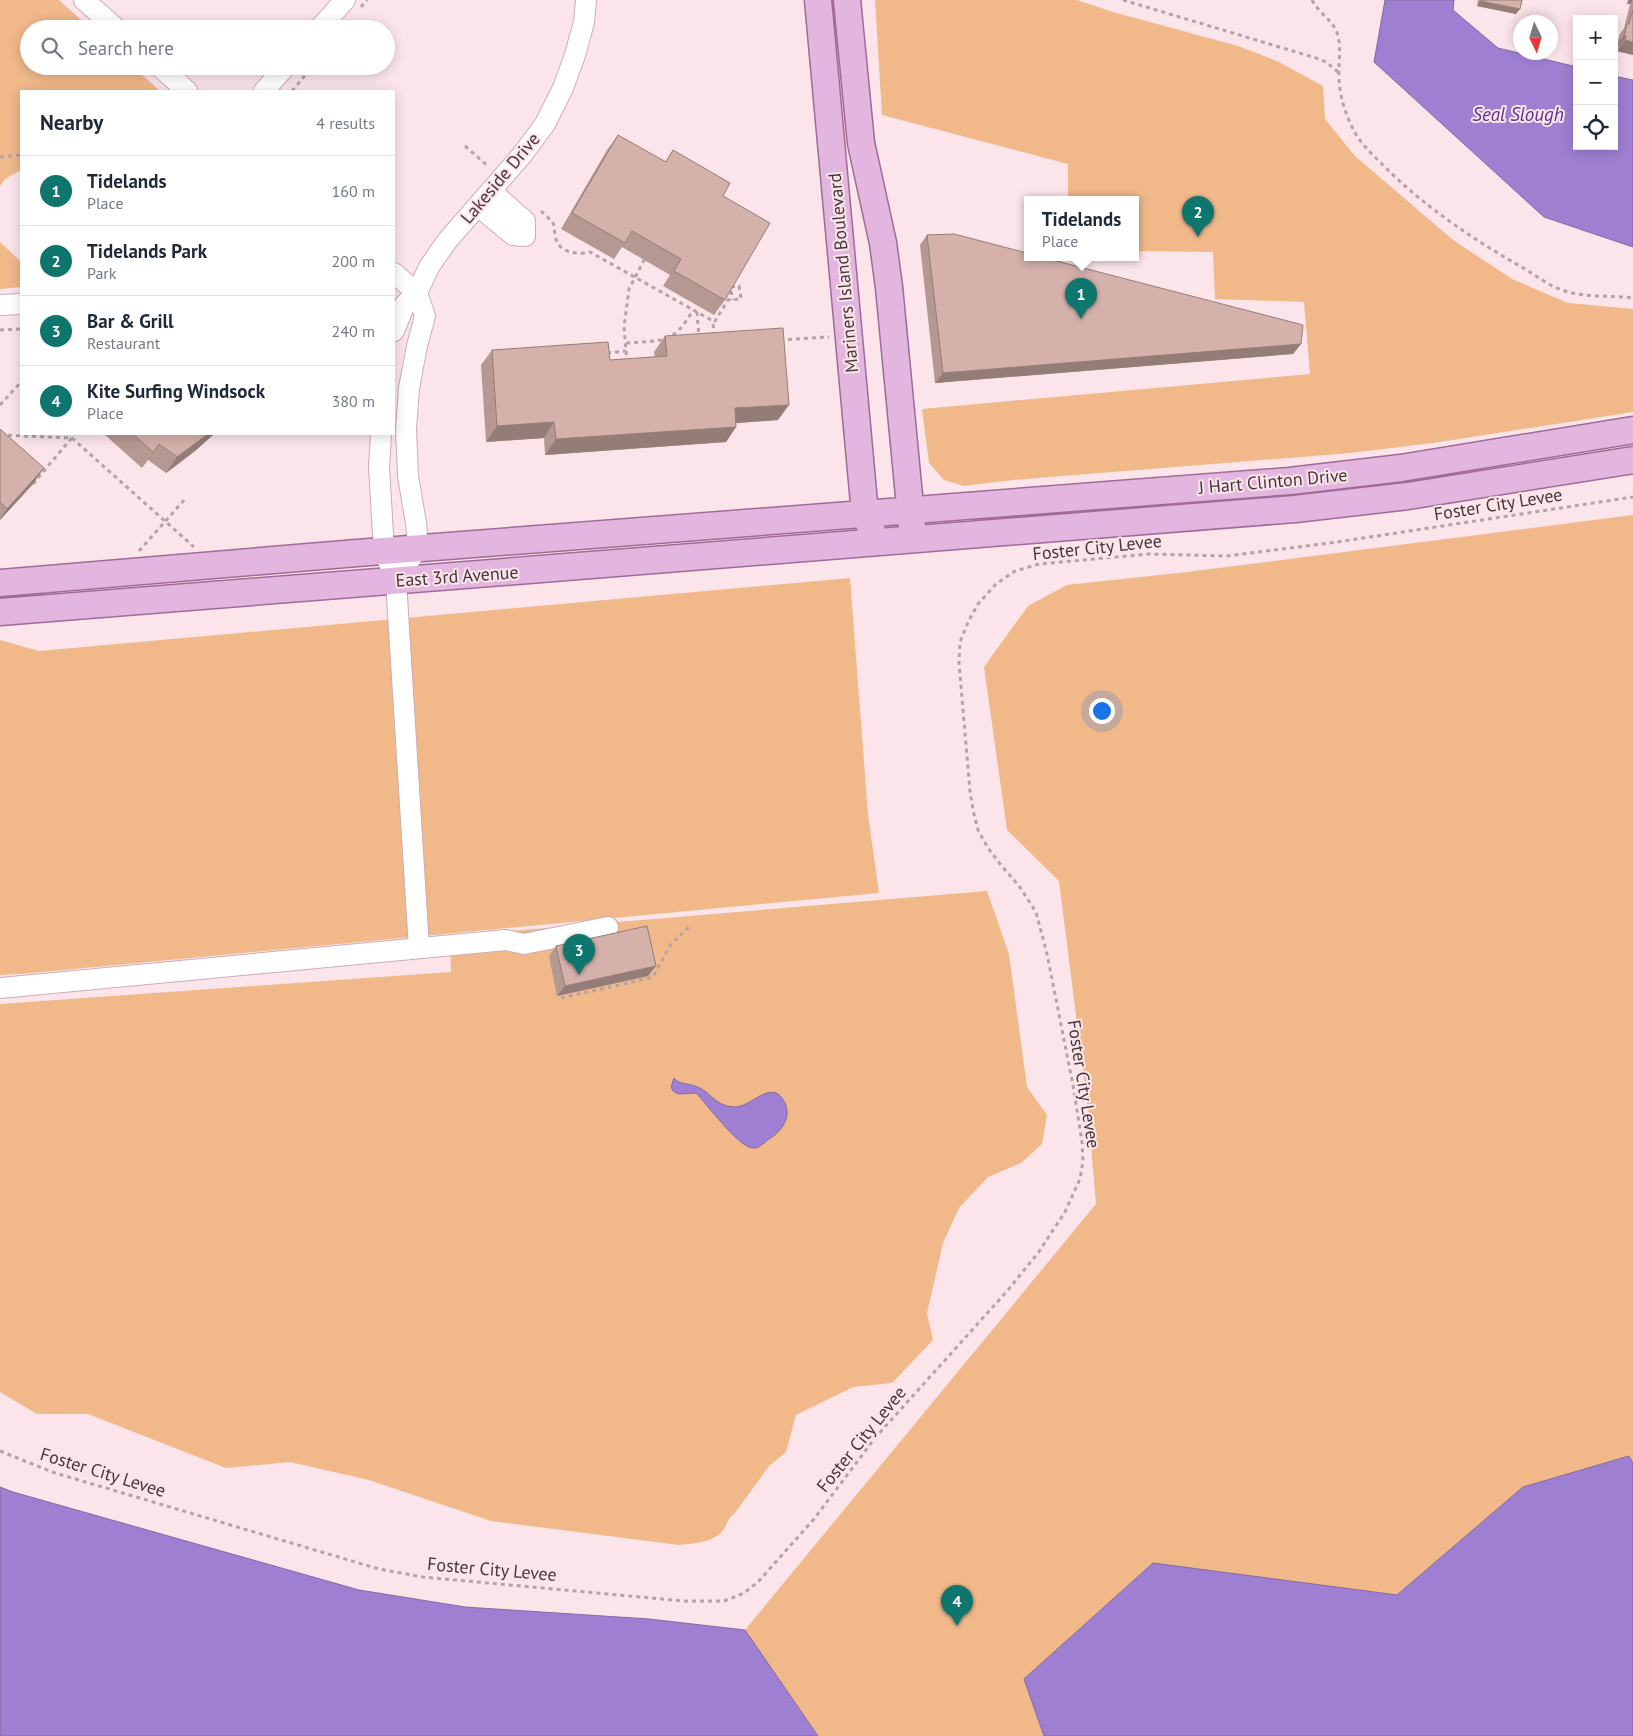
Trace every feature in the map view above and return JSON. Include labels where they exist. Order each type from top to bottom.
[{"type":"main road","name":"Mariners Island Boulevard","points":[[818,0],[865,514],[878,543]]},
{"type":"main road","name":"Mariners Island Boulevard","points":[[847,0],[861,143],[883,243],[889,287],[913,540]]},
{"type":"main road","name":"J Hart Clinton Drive","points":[[910,510],[1346,475],[1633,430]]},
{"type":"main road","name":"J Hart Clinton Drive","points":[[913,540],[1350,504],[1633,460]]},
{"type":"main road","name":"East 3rd Avenue","points":[[0,583],[910,510]]},
{"type":"main road","name":"East 3rd Avenue","points":[[0,612],[913,540]]},
{"type":"street","points":[[84,0],[107,20]]},
{"type":"street","points":[[327,20],[345,0]]},
{"type":"street","name":"Lakeside Drive","points":[[395,324],[405,304],[417,293],[429,267],[447,241],[522,155],[545,124],[563,88],[575,55],[584,22],[586,0]]},
{"type":"street","points":[[169,75],[186,90]]},
{"type":"street","points":[[265,90],[278,75]]},
{"type":"street","points":[[478,206],[513,235],[525,236],[525,221],[491,191]]},
{"type":"street","points":[[395,274],[417,293],[425,316],[409,388],[406,429],[408,476],[418,548],[396,581]]},
{"type":"street","points":[[0,305],[20,304]]},
{"type":"street","points":[[381,435],[379,467],[384,551],[396,581],[419,948]]},
{"type":"street","points":[[0,988],[506,940],[524,944],[608,927]]},
{"type":"path","points":[[1123,0],[1316,58],[1326,62],[1339,72]]},
{"type":"path","points":[[1312,0],[1334,24],[1340,50],[1339,72],[1344,110],[1360,142],[1401,183],[1447,220],[1505,258],[1564,291],[1576,294],[1633,298]]},
{"type":"path","points":[[293,90],[305,75]]},
{"type":"path","points":[[0,157],[20,155]]},
{"type":"path","points":[[544,214],[554,224],[556,241],[563,248],[581,254],[590,252],[713,321]]},
{"type":"path","points":[[628,366],[626,314],[629,289],[644,260]]},
{"type":"path","points":[[713,321],[715,321],[728,300],[732,300],[740,299],[739,286],[730,287],[732,300]]},
{"type":"path","points":[[626,343],[669,337],[682,328],[695,311]]},
{"type":"path","points":[[695,311],[700,346]]},
{"type":"path","points":[[713,321],[714,341]]},
{"type":"path","points":[[682,328],[684,337]]},
{"type":"path","points":[[0,330],[20,329]]},
{"type":"path","points":[[774,341],[834,336]]},
{"type":"path","points":[[669,337],[670,343]]},
{"type":"path","points":[[599,353],[626,351]]},
{"type":"path","points":[[0,405],[20,383]]},
{"type":"path","points":[[0,435],[72,438],[215,566]]},
{"type":"path","points":[[33,484],[74,435]]},
{"type":"path","name":"Foster City Levee","points":[[0,1452],[52,1472],[379,1569],[423,1577],[684,1601],[724,1601],[744,1593],[758,1582],[814,1519],[875,1438],[1008,1290],[1038,1253],[1066,1212],[1080,1179],[1083,1161],[1082,1142],[1073,1085],[1036,912],[1020,886],[1000,864],[984,842],[978,830],[970,792],[959,664],[960,642],[978,604],[996,584],[1015,571],[1039,564],[1149,554],[1235,554],[1338,542],[1633,497]]},
{"type":"path","points":[[118,574],[186,498]]},
{"type":"path","points":[[562,998],[654,976],[671,944],[689,927]]},
{"type":"shaded area","points":[[0,0],[59,0],[81,20],[20,20],[20,75],[142,75],[159,90],[20,90],[20,171],[5,179],[0,186]]},
{"type":"shaded area","points":[[875,0],[1077,0],[1113,12],[1238,46],[1277,61],[1323,86],[1325,119],[1355,156],[1453,240],[1512,279],[1568,303],[1633,309],[1633,412],[1433,443],[1350,453],[1013,480],[964,486],[944,480],[929,463],[922,409],[1310,374],[1304,302],[1215,299],[1213,252],[1139,251],[1139,196],[1068,196],[1068,164],[882,115]]},
{"type":"shaded area","points":[[0,242],[20,261],[20,287],[0,289]]},
{"type":"shaded area","points":[[1633,515],[1633,1463],[1629,1456],[1523,1487],[1397,1595],[1153,1563],[1024,1679],[1044,1736],[818,1736],[745,1630],[1096,1204],[1088,1110],[1059,881],[1007,830],[984,667],[1028,606],[1067,585],[1187,572]]},
{"type":"shaded area","points":[[850,578],[868,814],[879,893],[0,975],[0,640],[39,651]]},
{"type":"shaded area","points":[[987,891],[1009,954],[1027,1087],[1047,1115],[1042,1144],[1021,1163],[988,1177],[959,1208],[943,1243],[927,1313],[933,1340],[892,1383],[853,1387],[796,1415],[786,1452],[769,1466],[729,1519],[724,1529],[710,1540],[679,1545],[491,1521],[369,1480],[290,1462],[226,1468],[88,1414],[37,1414],[0,1392],[0,1004],[451,972],[450,936]]},
{"type":"water","name":"Seal Slough","points":[[1385,0],[1454,0],[1453,10],[1498,48],[1513,52],[1513,60],[1548,60],[1573,66],[1573,150],[1618,150],[1618,77],[1633,80],[1633,247],[1544,217],[1374,62]]},
{"type":"water","points":[[674,1078],[681,1083],[700,1088],[722,1104],[734,1107],[773,1092],[784,1101],[787,1109],[786,1119],[778,1132],[761,1146],[753,1148],[747,1146],[731,1133],[696,1093],[678,1094],[673,1091],[671,1087]]},
{"type":"water","points":[[1629,1456],[1633,1463],[1633,1736],[1044,1736],[1024,1679],[1153,1563],[1397,1595],[1523,1487]]},
{"type":"water","points":[[0,1487],[359,1590],[465,1607],[649,1619],[745,1630],[818,1736],[0,1736]]},
{"type":"building","points":[[1481,0],[1522,0],[1520,9]]},
{"type":"building","points":[[1633,10],[1633,42],[1625,40],[1626,36],[1624,36]]},
{"type":"building","points":[[618,135],[666,162],[673,150],[730,183],[723,196],[770,223],[725,300],[674,271],[681,259],[632,231],[625,243],[572,213]]},
{"type":"building","points":[[954,234],[1024,252],[1024,261],[1057,261],[1303,325],[1301,344],[943,373],[927,235]]},
{"type":"building","points":[[783,328],[789,405],[735,408],[736,427],[556,439],[554,422],[497,426],[492,350],[608,342],[610,360],[667,356],[665,336]]},
{"type":"building","points":[[0,429],[44,468],[7,509],[0,502]]},
{"type":"building","points":[[134,435],[207,435],[177,457],[159,444],[153,452]]},
{"type":"building","points":[[647,926],[656,966],[565,986],[556,946]]},
{"type":"place","name":"Tidelands Park","points":[[1198,237]]},
{"type":"place","name":"Tidelands","points":[[1081,319]]},
{"type":"place","name":"Bar & Grill","points":[[579,975]]},
{"type":"place","name":"Kite Surfing Windsock","points":[[957,1626]]}]
